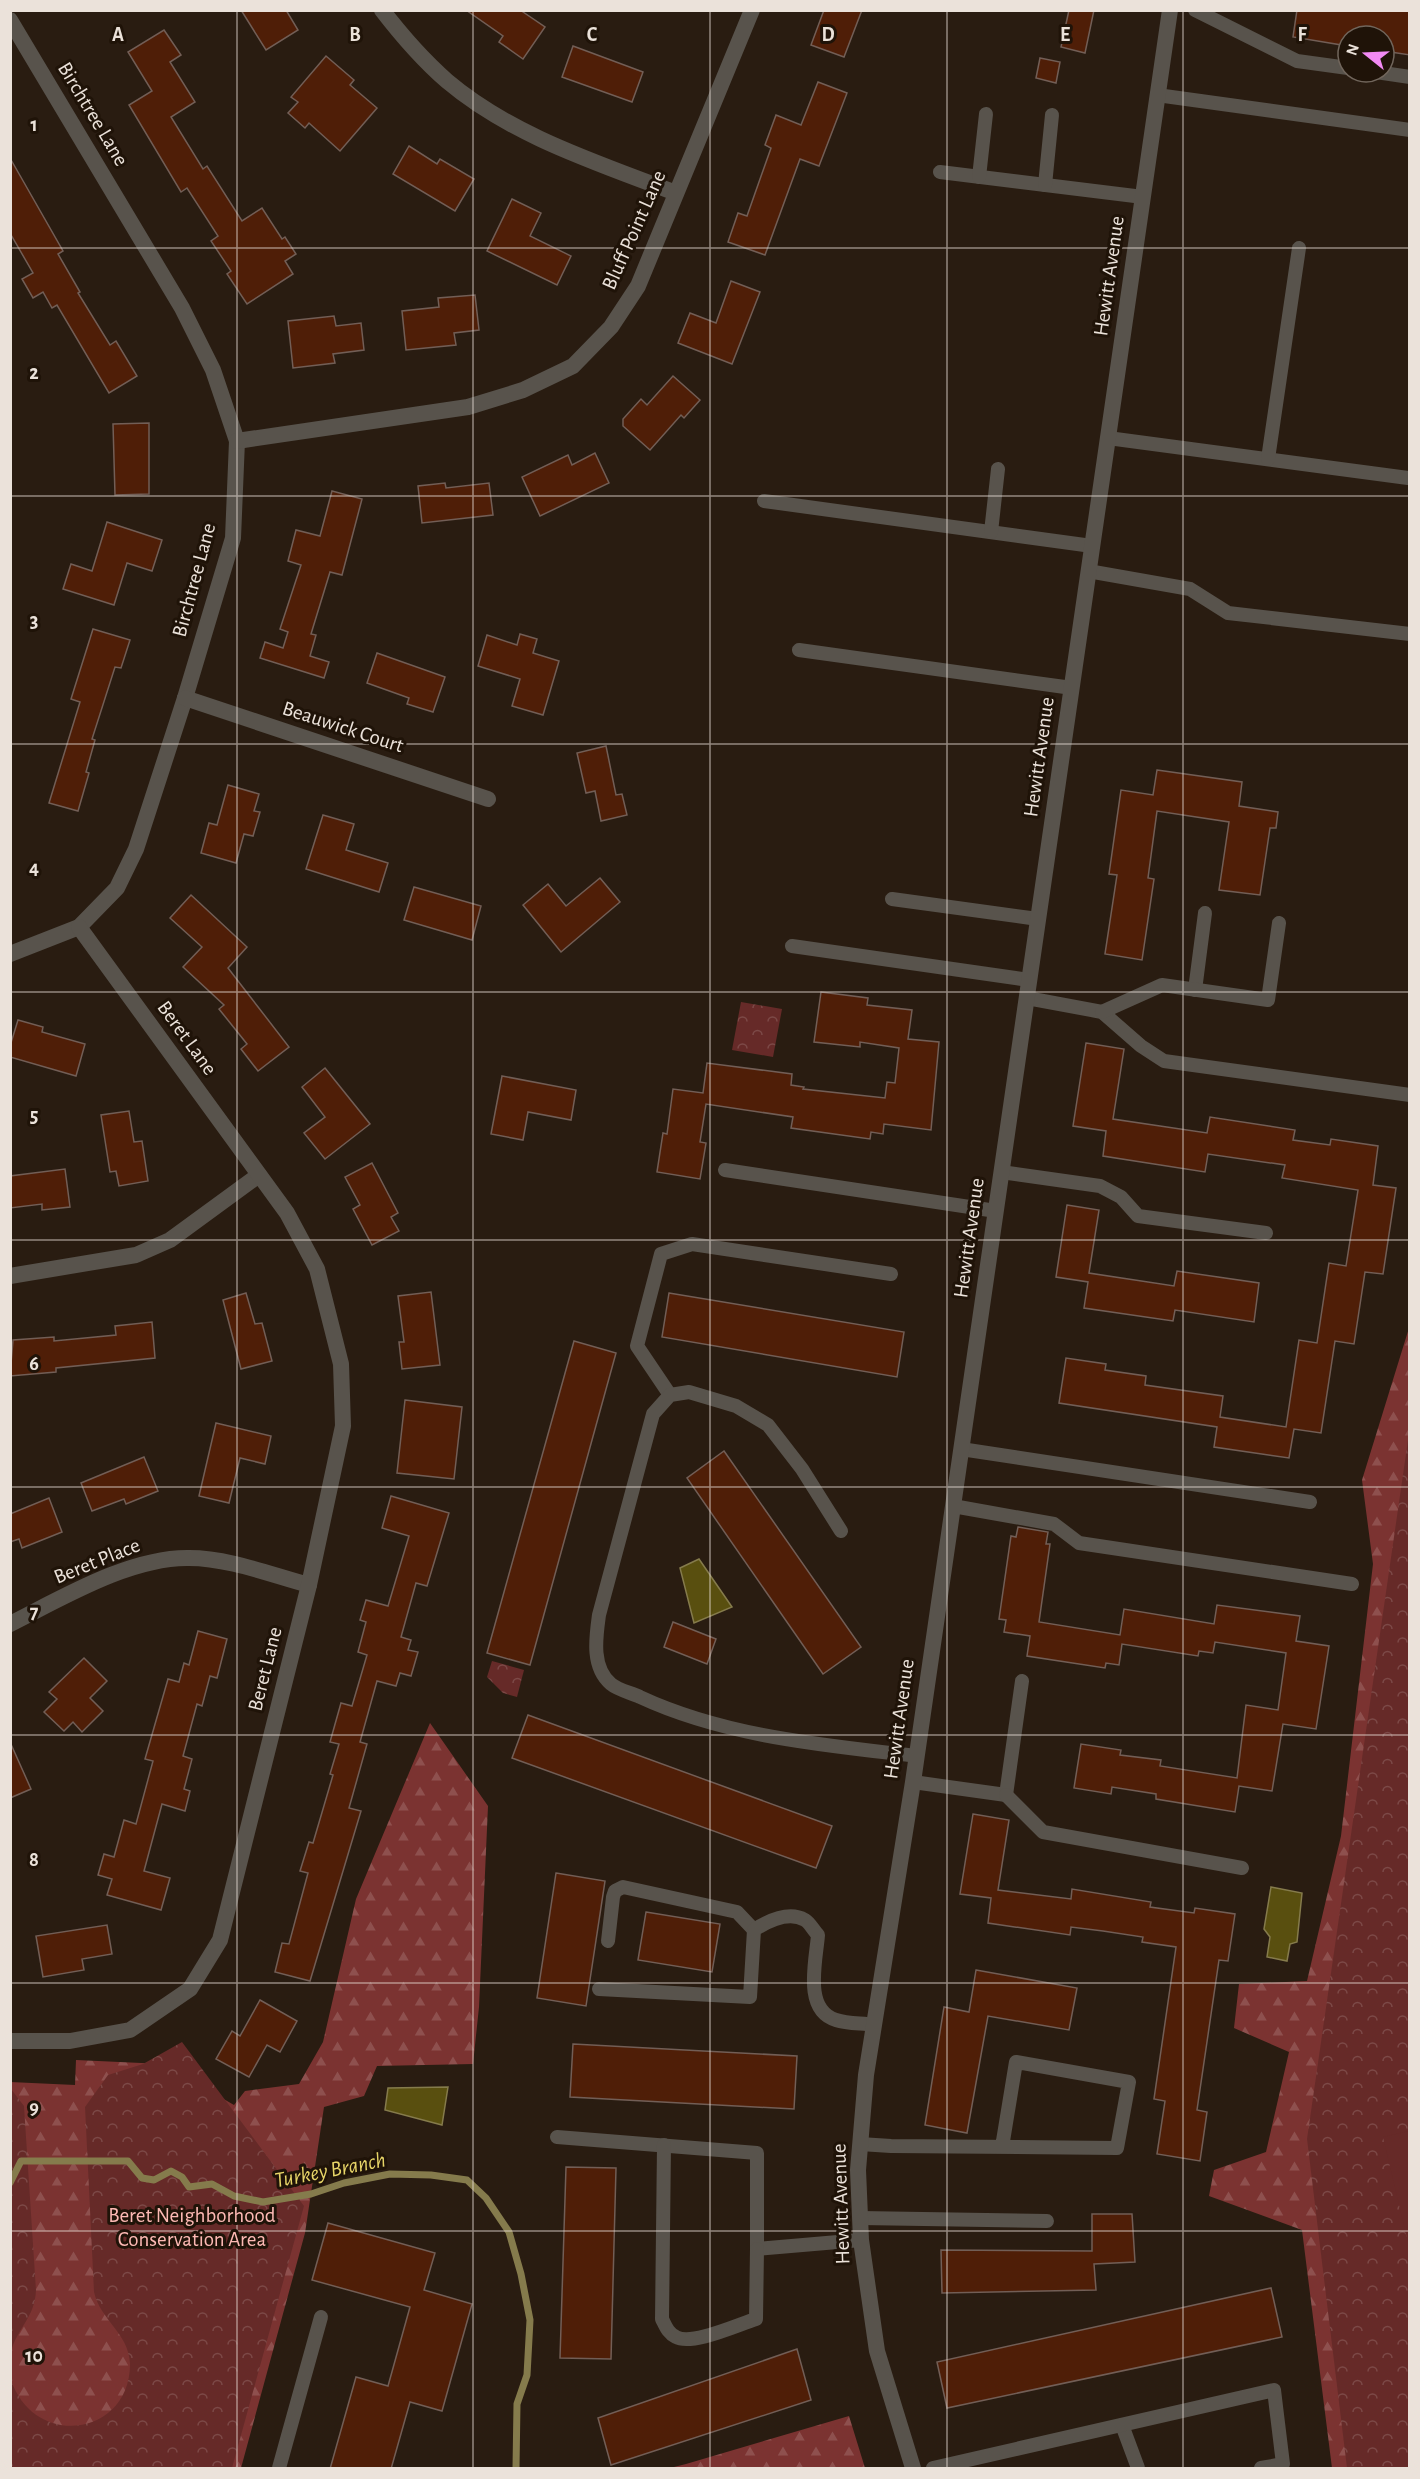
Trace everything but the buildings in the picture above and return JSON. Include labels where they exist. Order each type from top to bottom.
[{"type":"street","points":[[382,10],[411,46],[448,82],[493,112],[558,148],[676,193]]},
{"type":"street","name":"Bluff Point Lane","points":[[237,441],[468,407],[523,390],[573,366],[611,327],[638,286],[752,10]]},
{"type":"street","name":"Hewitt Avenue","points":[[913,2469],[877,2351],[861,2240],[860,2144],[866,2075],[917,1756],[1170,10]]},
{"type":"street","name":"Birchtree Lane","points":[[10,20],[182,308],[213,369],[237,441],[233,538],[185,698],[136,849],[117,888],[79,927],[10,954]]},
{"type":"street","name":"Beauwick Court","points":[[185,698],[488,799]]},
{"type":"street","name":"Beret Lane","points":[[10,2041],[69,2041],[130,2031],[190,1989],[220,1940],[309,1585],[343,1426],[340,1364],[317,1269],[287,1213],[79,927]]},
{"type":"street","points":[[10,1276],[136,1256],[170,1240],[259,1175]]},
{"type":"street","name":"Beret Place","points":[[10,1624],[125,1570],[160,1561],[188,1558],[218,1561],[309,1585]]},
{"type":"lane","points":[[1195,10],[1297,61],[1336,66]]},
{"type":"lane","points":[[1158,95],[1410,130]]},
{"type":"lane","points":[[979,177],[986,114]]},
{"type":"lane","points":[[1045,185],[1052,115]]},
{"type":"lane","points":[[940,172],[1143,197]]},
{"type":"lane","points":[[1268,459],[1299,248]]},
{"type":"lane","points":[[1108,438],[1408,478]]},
{"type":"lane","points":[[992,532],[998,469]]},
{"type":"lane","points":[[764,501],[1092,546]]},
{"type":"lane","points":[[1088,571],[1190,589],[1228,613],[1410,634]]},
{"type":"lane","points":[[799,650],[1072,688]]},
{"type":"lane","points":[[892,899],[1038,919]]},
{"type":"lane","points":[[1194,990],[1205,913]]},
{"type":"lane","points":[[1102,1012],[1162,986],[1268,1000],[1279,923]]},
{"type":"lane","points":[[792,946],[1029,980]]},
{"type":"lane","points":[[1027,998],[1102,1012],[1141,1046],[1164,1061],[1410,1095]]},
{"type":"lane","points":[[725,1170],[996,1211]]},
{"type":"lane","points":[[1001,1172],[1100,1186],[1121,1197],[1138,1216],[1266,1233]]},
{"type":"lane","points":[[670,1395],[637,1346],[661,1254],[692,1244],[891,1274]]},
{"type":"lane","points":[[841,1531],[802,1469],[768,1425],[736,1406],[689,1392],[670,1395],[653,1414],[599,1615],[594,1646],[601,1668],[611,1684],[659,1706],[735,1729],[802,1742],[917,1756]]},
{"type":"lane","points":[[961,1449],[1310,1502]]},
{"type":"lane","points":[[953,1506],[1054,1524],[1079,1543],[1352,1584]]},
{"type":"lane","points":[[1006,1795],[1022,1681]]},
{"type":"lane","points":[[913,1782],[1006,1795],[1043,1832],[1242,1868]]},
{"type":"lane","points":[[599,1989],[750,1997],[754,1930],[737,1912],[623,1887],[615,1891],[613,1897],[608,1941]]},
{"type":"lane","points":[[754,1930],[767,1922],[788,1916],[806,1920],[818,1935],[814,1994],[821,2010],[835,2020],[874,2025]]},
{"type":"lane","points":[[860,2144],[1002,2147],[1117,2148],[1130,2082],[1016,2062],[1002,2147]]},
{"type":"lane","points":[[557,2137],[664,2145],[757,2153],[756,2319],[694,2339],[678,2339],[669,2333],[662,2319],[664,2145]]},
{"type":"lane","points":[[860,2218],[1047,2221]]},
{"type":"lane","points":[[757,2249],[861,2240]]},
{"type":"lane","points":[[279,2469],[321,2317]]},
{"type":"lane","points":[[933,2469],[1274,2390],[1283,2464],[1261,2469]]},
{"type":"lane","points":[[1122,2425],[1138,2469]]},
{"type":"green space","points":[[741,1002],[782,1009],[773,1057],[732,1050]]},
{"type":"green space","points":[[1409,1328],[1409,2468],[1332,2468],[1302,2230],[1209,2196],[1214,2170],[1266,2152],[1289,2052],[1234,2028],[1239,1984],[1307,1981],[1341,1836],[1373,1564],[1362,1480]]},
{"type":"green space","points":[[1409,1433],[1409,2468],[1347,2468],[1307,2139]]},
{"type":"green space","points":[[492,1661],[524,1670],[517,1697],[503,1693],[487,1677]]},
{"type":"green space","points":[[430,1723],[488,1806],[479,2007],[473,2064],[377,2066],[364,2096],[324,2107],[305,2233],[241,2468],[11,2468],[10,2082],[75,2085],[76,2060],[163,2064],[234,2105],[245,2091],[299,2084],[323,2042],[356,1899]]},
{"type":"green space","name":"Beret Neighborhood Conservation Area","points":[[182,2042],[304,2206],[232,2468],[11,2468],[11,2380],[23,2402],[40,2417],[59,2425],[80,2425],[99,2419],[115,2407],[126,2388],[130,2364],[125,2344],[102,2311],[94,2292],[85,2107],[108,2075],[143,2064]]},
{"type":"green space","points":[[11,2089],[24,2106],[36,2290],[33,2308],[11,2352]]},
{"type":"green space","points":[[1410,2131],[1409,2247],[1383,2137]]},
{"type":"green space","points":[[849,2416],[865,2468],[670,2468],[686,2464]]},
{"type":"shaded area","points":[[699,1559],[732,1607],[694,1623],[680,1568]]},
{"type":"shaded area","points":[[1271,1887],[1302,1893],[1297,1942],[1290,1944],[1287,1961],[1267,1957],[1270,1937],[1264,1929]]},
{"type":"shaded area","points":[[448,2087],[442,2125],[385,2110],[388,2088]]},
{"type":"waterway","name":"Turkey Branch","points":[[10,2183],[21,2161],[128,2161],[142,2178],[154,2180],[171,2171],[182,2177],[189,2187],[212,2184],[234,2196],[263,2202],[311,2194],[344,2183],[390,2174],[431,2175],[467,2180],[486,2198],[509,2232],[521,2274],[530,2320],[527,2375],[517,2404],[516,2468]]}]
